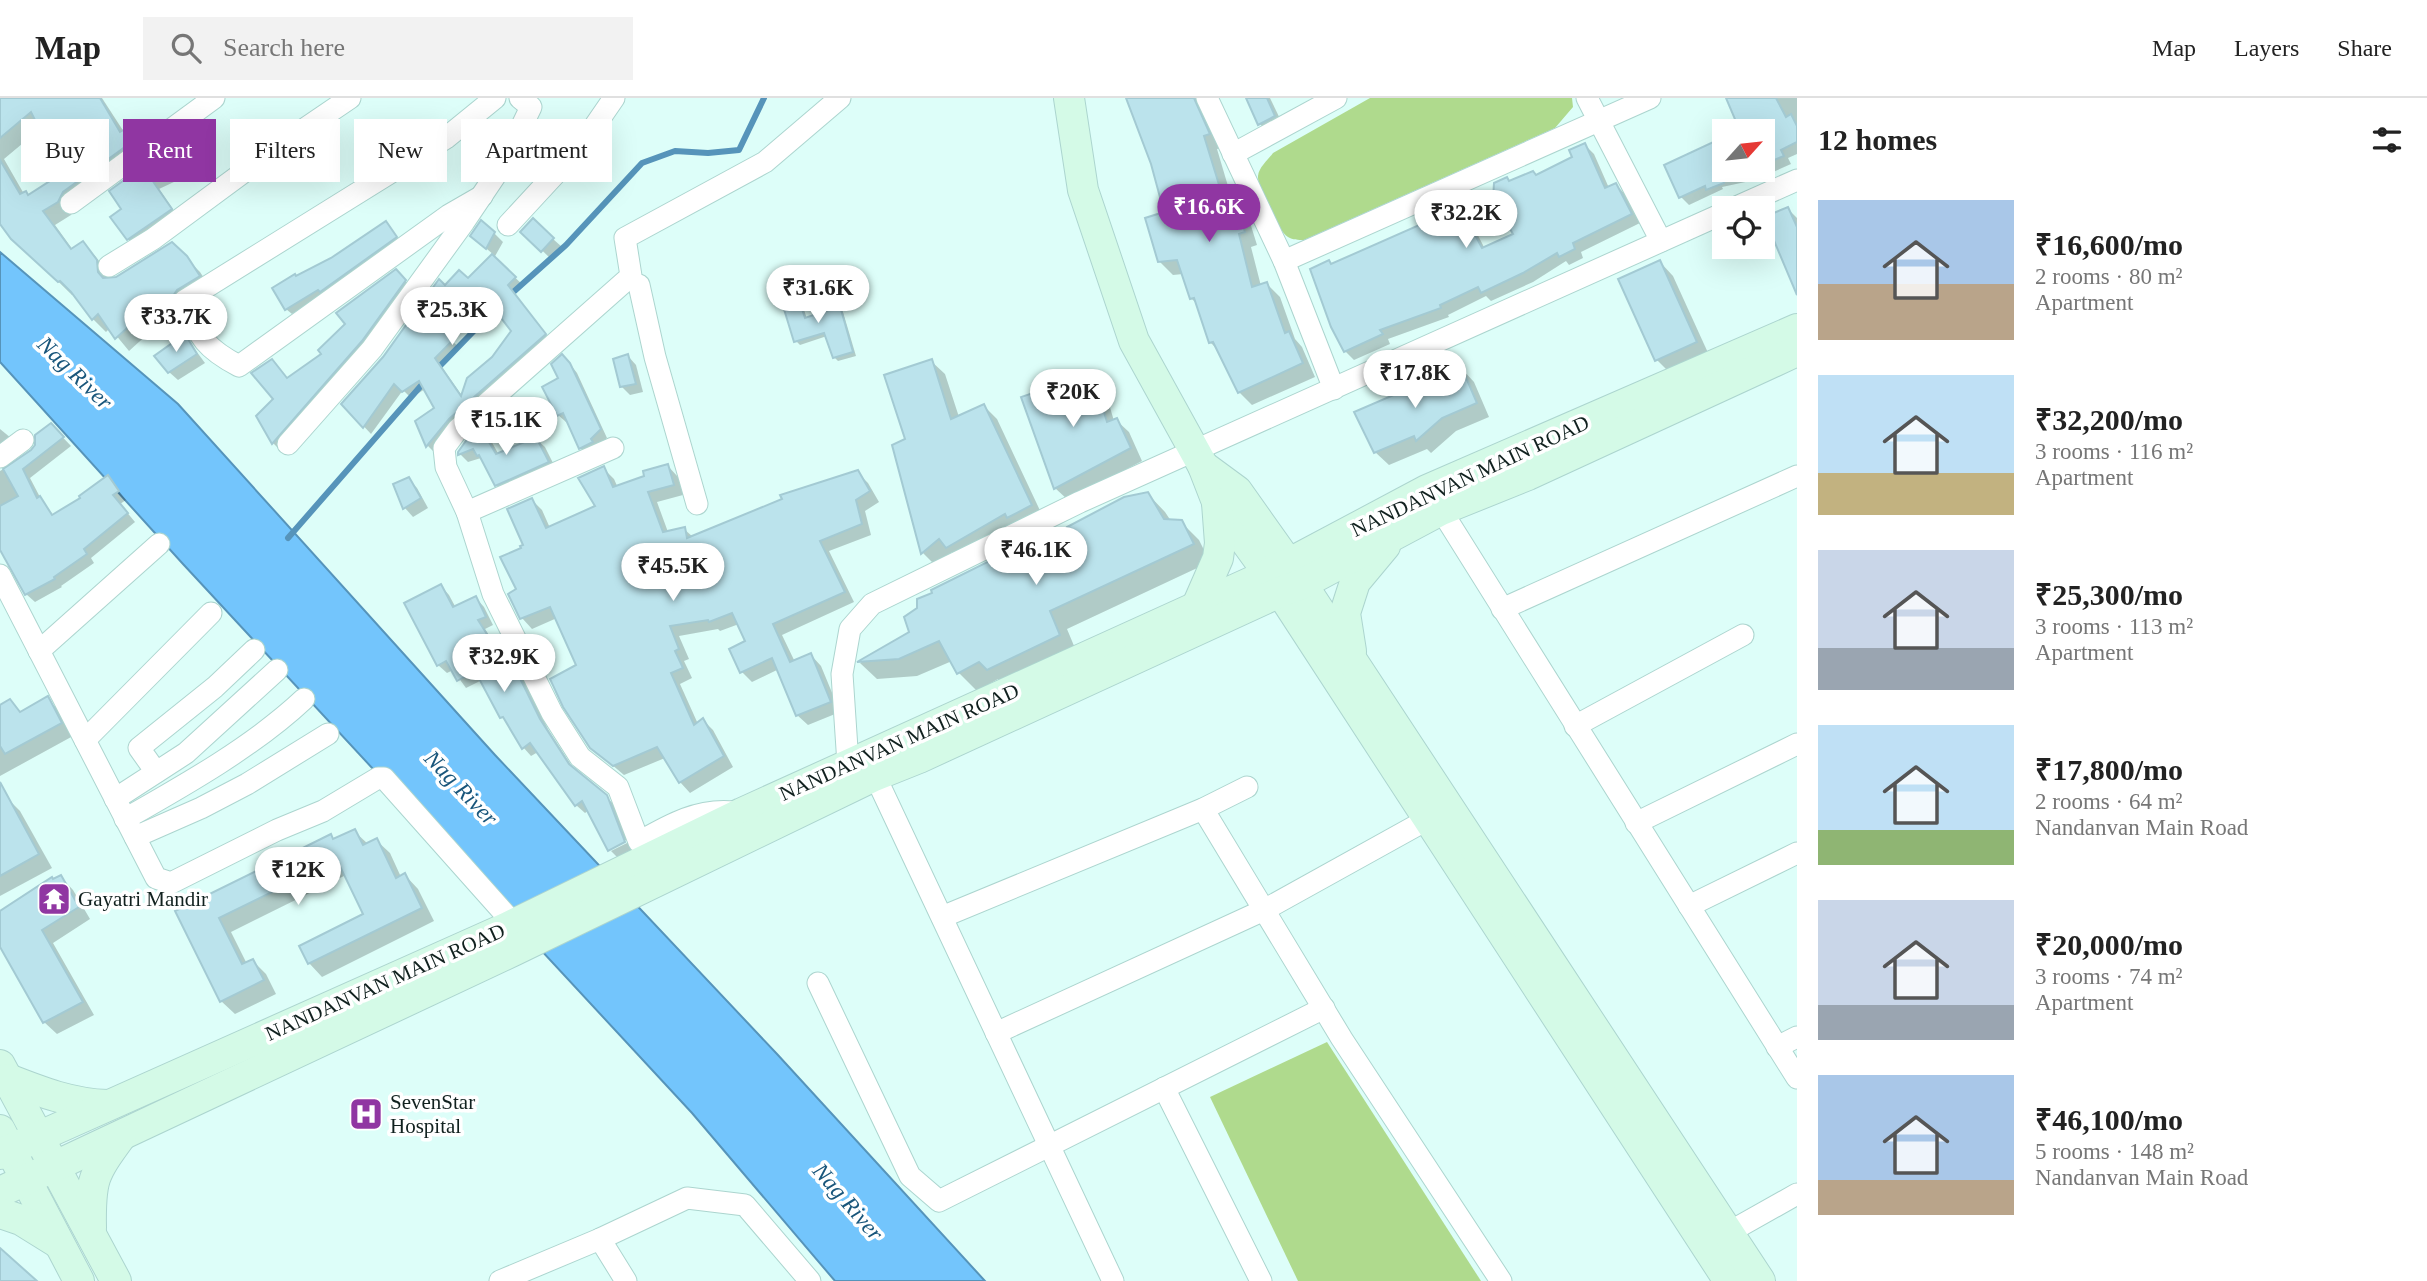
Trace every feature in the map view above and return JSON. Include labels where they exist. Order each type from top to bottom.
[{"type":"main road","points":[[1069,98],[1083,190],[1134,341],[1199,459],[1217,502],[1220,543],[1218,558],[1197,606]]},
{"type":"main road","name":"NANDANVAN MAIN ROAD","points":[[3,1144],[38,1136],[511,934],[633,878],[742,813],[863,766],[1197,606],[1285,578],[1427,490],[1797,329]]},
{"type":"main road","points":[[633,878],[863,766],[919,758],[1086,683],[1285,578],[1394,535],[1441,510],[1528,475],[1797,351]]},
{"type":"main road","points":[[1199,459],[1237,491],[1285,578],[1717,1239],[1760,1281]]},
{"type":"main road","points":[[1217,502],[1285,578],[1352,661],[1438,814]]},
{"type":"main road","points":[[1352,661],[1345,613],[1355,582],[1394,535]]},
{"type":"main road","points":[[0,1192],[123,1133],[511,934]]},
{"type":"main road","points":[[4,1072],[81,1104],[108,1105]]},
{"type":"main road","points":[[4,1072],[116,1281]]},
{"type":"main road","points":[[91,1233],[91,1184],[100,1165],[123,1133]]},
{"type":"main road","points":[[3,1144],[26,1179],[79,1281]]},
{"type":"main road","points":[[0,1213],[46,1233],[61,1245]]},
{"type":"main road","points":[[1717,1239],[1729,1281]]},
{"type":"street","points":[[71,203],[214,98]]},
{"type":"street","points":[[109,266],[153,239],[275,149],[350,98]]},
{"type":"street","points":[[482,196],[450,215],[239,366],[215,353],[199,335],[184,301],[446,138],[495,98]]},
{"type":"street","points":[[288,444],[372,349],[482,196],[505,160],[531,107],[520,98]]},
{"type":"street","points":[[508,225],[581,146],[614,98]]},
{"type":"street","points":[[742,813],[722,811],[689,816],[639,842],[618,787],[580,757],[551,712],[493,594],[467,512],[446,467],[444,448],[458,429],[631,276],[625,238],[765,162],[840,98]]},
{"type":"street","points":[[1206,98],[1284,261],[1334,389]]},
{"type":"street","points":[[1233,154],[1336,98]]},
{"type":"street","points":[[1587,98],[1661,241]]},
{"type":"street","points":[[1284,261],[1650,98]]},
{"type":"street","points":[[1761,196],[1797,180]]},
{"type":"street","points":[[1113,1281],[942,917],[863,766],[842,674],[850,629],[872,604],[1080,502],[1199,459],[1334,389],[1712,218]]},
{"type":"street","points":[[639,285],[655,357],[697,504]]},
{"type":"street","points":[[0,457],[23,440]]},
{"type":"street","points":[[467,512],[613,448]]},
{"type":"street","points":[[1502,610],[1797,476]]},
{"type":"street","points":[[1441,510],[1797,1078]]},
{"type":"street","points":[[39,651],[159,544]]},
{"type":"street","points":[[0,575],[156,878],[171,883],[277,830],[323,811],[378,778],[384,778],[511,934]]},
{"type":"street","points":[[85,740],[211,612]]},
{"type":"street","points":[[1575,726],[1743,635]]},
{"type":"street","points":[[156,772],[139,748],[215,687],[254,650]]},
{"type":"street","points":[[115,799],[186,753],[277,670]]},
{"type":"street","points":[[125,818],[196,777],[281,721],[304,699]]},
{"type":"street","points":[[135,838],[247,784],[328,734]]},
{"type":"street","points":[[1636,823],[1797,744]]},
{"type":"street","points":[[942,917],[1203,809],[1247,787]]},
{"type":"street","points":[[1203,809],[1324,1008],[1501,1281]]},
{"type":"street","points":[[996,1033],[1264,910],[1438,814]]},
{"type":"street","points":[[1689,906],[1797,853]]},
{"type":"street","points":[[818,983],[910,1176],[939,1201],[1324,1008]]},
{"type":"street","points":[[1777,1047],[1797,1037]]},
{"type":"street","points":[[1164,1088],[1261,1281]]},
{"type":"street","points":[[1717,1239],[1797,1194]]},
{"type":"street","points":[[500,1281],[533,1275],[600,1239],[687,1198],[745,1205],[810,1281]]},
{"type":"street","points":[[600,1239],[626,1281]]},
{"type":"green space","points":[[1370,98],[1572,98],[1573,107],[1555,128],[1304,240],[1288,237],[1273,218],[1264,199],[1258,176],[1260,170],[1273,153]]},
{"type":"green space","points":[[1327,1042],[1481,1281],[1298,1281],[1210,1097]]},
{"type":"water","name":"Nag River","points":[[0,252],[178,404],[495,755],[777,1054],[985,1281],[835,1281],[692,1113],[183,564],[0,362]]},
{"type":"building","points":[[0,98],[100,98],[120,132],[123,130],[123,148],[109,159],[109,119],[34,119],[31,112],[0,138]]},
{"type":"building","points":[[1126,98],[1194,98],[1210,134],[1204,136],[1225,204],[1235,201],[1245,232],[1239,234],[1252,287],[1267,282],[1285,333],[1289,331],[1303,363],[1238,393],[1213,342],[1209,343],[1194,298],[1190,299],[1177,260],[1158,262],[1145,218],[1164,212],[1151,164]]},
{"type":"building","points":[[1246,98],[1267,98],[1275,116],[1258,125]]},
{"type":"building","points":[[1726,98],[1776,98],[1786,117],[1791,114],[1797,126],[1797,142],[1781,150],[1784,156],[1775,160],[1775,119],[1735,119]]},
{"type":"building","points":[[1585,143],[1605,188],[1616,183],[1632,214],[1573,243],[1575,249],[1559,257],[1557,253],[1481,293],[1478,287],[1440,305],[1441,308],[1380,330],[1383,334],[1344,352],[1331,327],[1310,269],[1329,260],[1331,264],[1460,207],[1482,248],[1513,234],[1493,200],[1494,183],[1507,177],[1509,181],[1533,171],[1536,175],[1572,157],[1569,150]]},
{"type":"building","points":[[1712,143],[1712,182],[1724,183],[1706,190],[1705,186],[1679,198],[1664,165]]},
{"type":"building","points":[[0,160],[20,194],[26,191],[28,195],[48,182],[77,182],[63,192],[58,202],[43,211],[71,249],[83,241],[97,260],[98,272],[103,278],[116,277],[172,242],[187,256],[200,276],[177,290],[171,299],[161,306],[157,301],[115,339],[98,314],[92,320],[71,292],[11,239],[0,224]]},
{"type":"building","points":[[123,181],[153,182],[172,209],[127,240],[110,217],[121,209],[109,191]]},
{"type":"building","points":[[1788,207],[1797,227],[1797,295],[1775,243],[1775,212]]},
{"type":"building","points":[[533,218],[554,238],[541,252],[520,232]]},
{"type":"building","points":[[481,220],[495,232],[486,249],[470,236]]},
{"type":"building","points":[[386,221],[397,237],[320,292],[318,290],[285,310],[272,288],[331,258]]},
{"type":"building","points":[[492,254],[516,277],[508,285],[546,334],[449,419],[426,447],[415,421],[434,408],[419,381],[402,392],[394,384],[363,428],[341,404],[383,357],[439,279],[445,285],[459,270],[468,278]],"holes":[[[495,298],[492,306],[511,331],[492,357],[467,378],[461,396],[435,358],[454,339],[446,332],[465,301],[479,314]]]},
{"type":"building","points":[[1660,260],[1697,342],[1655,361],[1618,279]]},
{"type":"building","points":[[396,269],[406,280],[362,341],[272,444],[256,416],[273,399],[251,373],[272,359],[287,378],[321,354],[318,350],[345,324],[336,313]]},
{"type":"building","points":[[796,291],[805,318],[840,306],[853,352],[833,358],[824,333],[794,342],[780,296]]},
{"type":"building","points":[[185,334],[197,354],[168,373],[154,356]]},
{"type":"building","points":[[562,354],[570,363],[601,429],[591,439],[593,442],[579,449],[563,413],[557,416],[542,387],[558,378],[551,364]]},
{"type":"building","points":[[628,354],[636,384],[620,387],[613,359]]},
{"type":"building","points":[[932,359],[951,419],[984,404],[1032,505],[1007,518],[1005,514],[946,548],[939,539],[921,554],[892,445],[905,439],[884,375]]},
{"type":"building","points":[[1461,366],[1477,403],[1442,418],[1416,441],[1414,436],[1374,453],[1354,412]]},
{"type":"building","points":[[1092,373],[1107,422],[1117,418],[1131,448],[1054,489],[1021,397]]},
{"type":"building","points":[[51,423],[64,437],[23,469],[37,498],[40,496],[52,515],[80,498],[79,496],[108,475],[119,491],[113,495],[128,513],[84,549],[87,554],[54,577],[55,579],[25,595],[0,550],[0,506],[18,496],[3,469],[31,450],[35,445],[35,435]]},
{"type":"building","points":[[480,427],[496,454],[536,437],[549,462],[495,486],[473,449],[458,455],[468,438]]},
{"type":"building","points":[[668,464],[674,485],[648,492],[663,532],[685,527],[687,538],[782,499],[780,495],[858,470],[870,491],[856,500],[862,524],[820,541],[845,592],[773,624],[790,662],[811,653],[831,702],[796,716],[772,658],[740,673],[729,649],[745,641],[732,613],[709,622],[670,626],[679,649],[675,651],[683,668],[671,673],[694,725],[703,718],[724,756],[679,783],[657,747],[613,766],[590,748],[563,707],[550,679],[576,665],[550,607],[520,619],[508,594],[516,589],[500,557],[523,545],[507,509],[532,498],[546,528],[595,506],[578,478],[604,466],[613,487],[644,476],[643,471]]},
{"type":"building","points":[[409,477],[421,498],[403,509],[393,484]]},
{"type":"building","points":[[1148,492],[1164,519],[1182,520],[1194,544],[1050,611],[1060,635],[987,670],[979,662],[957,674],[939,641],[899,659],[857,662],[909,632],[904,617],[917,608],[917,599],[932,593],[931,590],[1022,545],[1024,550],[1047,538],[1057,559],[1076,551],[1067,527],[1124,497]]},
{"type":"building","points":[[441,584],[453,607],[476,596],[486,617],[478,620],[504,661],[510,658],[540,719],[569,764],[607,795],[625,842],[608,851],[582,801],[575,806],[530,743],[522,749],[503,717],[500,718],[475,671],[457,681],[446,661],[437,666],[404,603]]},
{"type":"building","points":[[48,696],[62,723],[5,754],[0,746],[0,705],[10,699],[20,712]]},
{"type":"building","points":[[0,782],[39,854],[0,876]]},
{"type":"building","points":[[355,829],[363,845],[377,838],[396,878],[405,873],[422,908],[308,964],[299,946],[363,914],[337,860],[219,918],[242,964],[253,959],[264,980],[220,1002],[175,911],[331,834],[333,839]]},
{"type":"building","points":[[61,875],[79,907],[42,930],[83,1002],[43,1023],[0,947],[0,911],[52,877],[53,879]]},
{"type":"building","points":[[0,1248],[37,1281],[0,1281]]},
{"type":"waterway","points":[[510,295],[566,245],[642,163],[675,151],[708,153],[739,150],[764,98]]},
{"type":"waterway","points":[[436,370],[499,305]]},
{"type":"waterway","points":[[288,538],[426,380]]},
{"type":"place","name":"Gayatri Mandir","points":[[54,899]]},
{"type":"place","name":"SevenStar Hospital","points":[[366,1114]]}]
